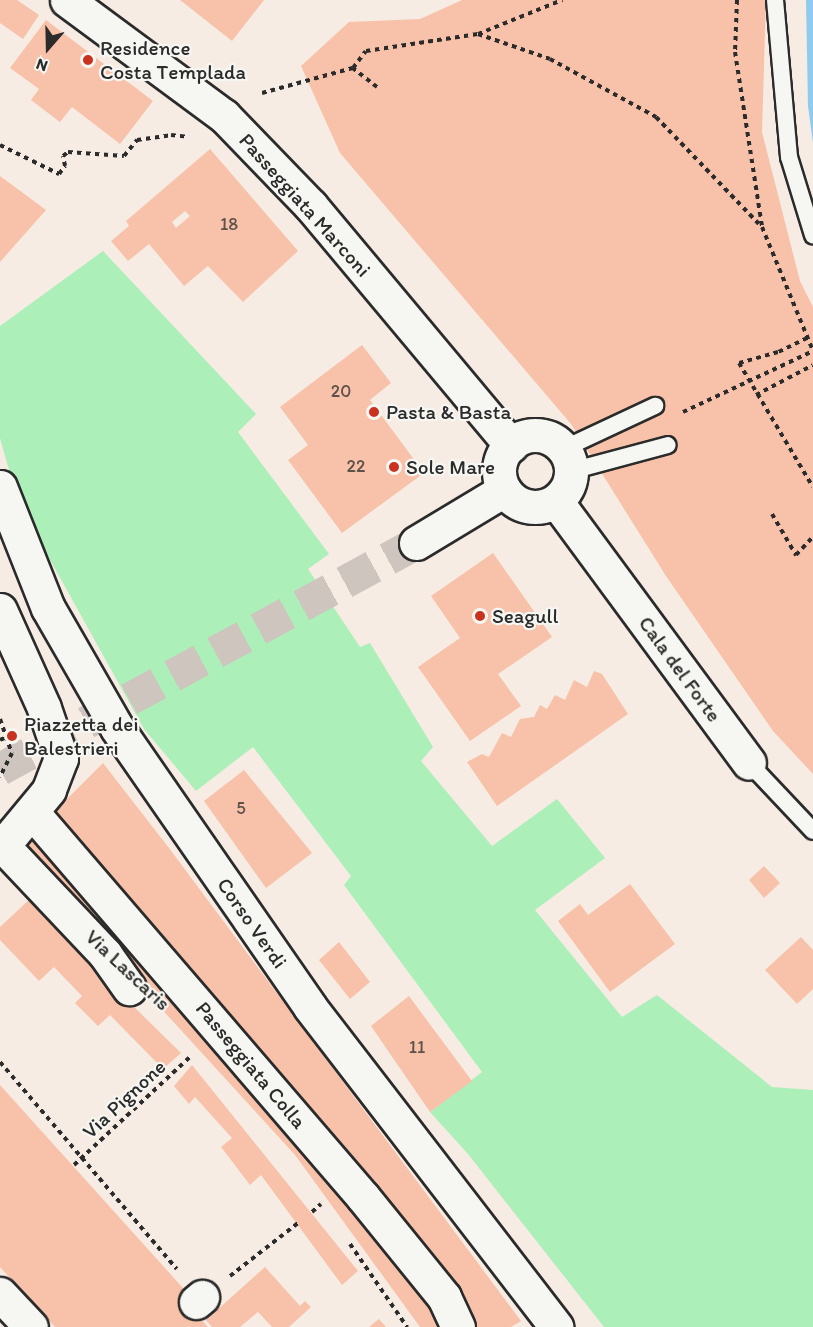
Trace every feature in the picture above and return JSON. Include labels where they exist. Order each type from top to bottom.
[{"type":"street","name":"Passeggiata Marconi","points":[[66,0],[224,116],[311,206],[510,445]]},
{"type":"street","points":[[533,435],[555,441],[567,460],[564,493],[556,501],[534,507],[523,505],[504,490],[500,466],[510,445],[533,435]]},
{"type":"street","name":"Corso Verdi","points":[[0,487],[48,608],[117,728],[310,1007],[556,1327]]},
{"type":"street","points":[[416,543],[504,490]]},
{"type":"street","name":"Cala del Forte","points":[[556,501],[749,763]]},
{"type":"street","points":[[0,610],[44,708],[61,758],[49,790],[1,848],[105,954],[129,988]]},
{"type":"street","name":"Passeggiata Colla","points":[[32,812],[363,1197],[444,1297],[458,1327]]},
{"type":"street","points":[[0,1294],[31,1327]]},
{"type":"lane","points":[[775,0],[789,157],[813,235]]},
{"type":"lane","points":[[567,460],[655,406]]},
{"type":"lane","points":[[567,460],[668,445]]},
{"type":"lane","name":"Cala del Forte","points":[[749,763],[813,831]]},
{"type":"path","points":[[262,93],[353,68],[366,51],[478,34],[562,0]]},
{"type":"path","points":[[671,417],[746,380],[813,351],[762,227],[735,52],[737,0]]},
{"type":"path","points":[[478,34],[550,59],[656,117],[762,227]]},
{"type":"path","points":[[353,68],[377,87]]},
{"type":"path","points":[[0,145],[59,174],[66,166],[63,156],[68,152],[124,156],[137,140],[171,135],[198,139]]},
{"type":"path","points":[[807,338],[778,352],[739,363],[746,380],[813,487]]},
{"type":"path","points":[[756,395],[813,365]]},
{"type":"path","points":[[772,514],[796,555],[813,537]]},
{"type":"path","points":[[0,719],[12,753],[0,777]]},
{"type":"path","points":[[0,740],[7,737]]},
{"type":"path","points":[[185,1046],[199,1061]]},
{"type":"path","name":"Via Pignone","points":[[74,1165],[193,1055]]},
{"type":"path","points":[[0,1062],[199,1300],[298,1223]]},
{"type":"path","points":[[315,1195],[326,1210]]},
{"type":"path","points":[[312,1212],[322,1204]]},
{"type":"path","points":[[343,1234],[407,1327]]},
{"type":"green space","points":[[103,251],[256,414],[238,432],[329,554],[308,569],[360,647],[370,643],[433,747],[421,761],[492,846],[557,799],[605,858],[535,910],[622,1017],[657,995],[772,1087],[813,1090],[813,1327],[604,1327],[468,1154],[430,1112],[482,1072],[344,885],[351,876],[253,747],[196,791],[144,729],[18,502],[0,438],[0,326]]},
{"type":"water","points":[[806,0],[813,0],[813,143],[808,106]]},
{"type":"building","points":[[0,0],[17,0],[39,15],[23,39],[0,23]]},
{"type":"building","points":[[180,0],[264,0],[232,41]]},
{"type":"building","points":[[462,0],[766,0],[762,132],[800,281],[813,307],[813,774],[773,731],[666,576],[571,424],[340,153],[301,66],[349,22],[420,19]]},
{"type":"building","points":[[46,20],[153,101],[120,144],[72,107],[60,122],[31,100],[39,89],[10,68]]},
{"type":"building","points":[[210,149],[298,251],[243,302],[208,266],[184,286],[149,244],[128,261],[111,241],[129,226],[126,221]],"holes":[[[185,211],[190,216],[176,228],[172,222]]]},
{"type":"building","points":[[0,176],[46,210],[0,262]]},
{"type":"building","points":[[362,345],[391,383],[370,400],[424,473],[342,533],[288,460],[308,445],[280,407]]},
{"type":"building","points":[[493,553],[552,637],[498,674],[521,706],[470,741],[418,667],[460,638],[431,596]]},
{"type":"building","points":[[594,671],[602,674],[628,714],[497,806],[467,762],[482,754],[489,757],[502,733],[511,737],[520,719],[534,717],[540,705],[547,709],[555,695],[565,700],[574,680],[587,687]]},
{"type":"building","points":[[103,763],[169,848],[521,1321],[511,1327],[420,1327],[295,1155],[116,959],[13,853]]},
{"type":"building","points":[[244,770],[312,853],[266,888],[204,801]]},
{"type":"building","points":[[764,866],[780,883],[764,898],[749,880]]},
{"type":"building","points":[[630,884],[675,944],[610,992],[558,921],[580,904],[588,915]]},
{"type":"building","points":[[31,898],[126,999],[181,1053],[163,1069],[110,1015],[98,1026],[75,1003],[82,996],[54,967],[39,981],[0,940],[0,927]]},
{"type":"building","points":[[801,937],[813,950],[813,989],[797,1004],[765,970]]},
{"type":"building","points":[[339,942],[370,982],[350,999],[319,960]]},
{"type":"building","points":[[409,996],[472,1081],[430,1112],[371,1026]]},
{"type":"building","points":[[192,1065],[358,1271],[342,1285],[261,1175],[250,1185],[221,1147],[232,1138],[195,1097],[189,1104],[174,1086]]},
{"type":"building","points":[[0,1085],[201,1308],[195,1313],[208,1327],[55,1327],[0,1267]]},
{"type":"building","points":[[265,1267],[300,1306],[305,1301],[311,1307],[289,1327],[272,1327],[258,1312],[240,1327],[212,1327],[206,1320]]},
{"type":"building","points":[[379,1319],[386,1327],[369,1327]]},
{"type":"tunnel","points":[[0,769],[416,543]]},
{"type":"place","name":"Residence Costa Templada","points":[[88,60]]},
{"type":"place","name":"Pasta & Basta","points":[[374,412]]},
{"type":"place","name":"Sole Mare","points":[[394,467]]},
{"type":"place","name":"Seagull","points":[[480,616]]},
{"type":"place","name":"Piazzetta dei Balestrieri","points":[[12,736]]}]
